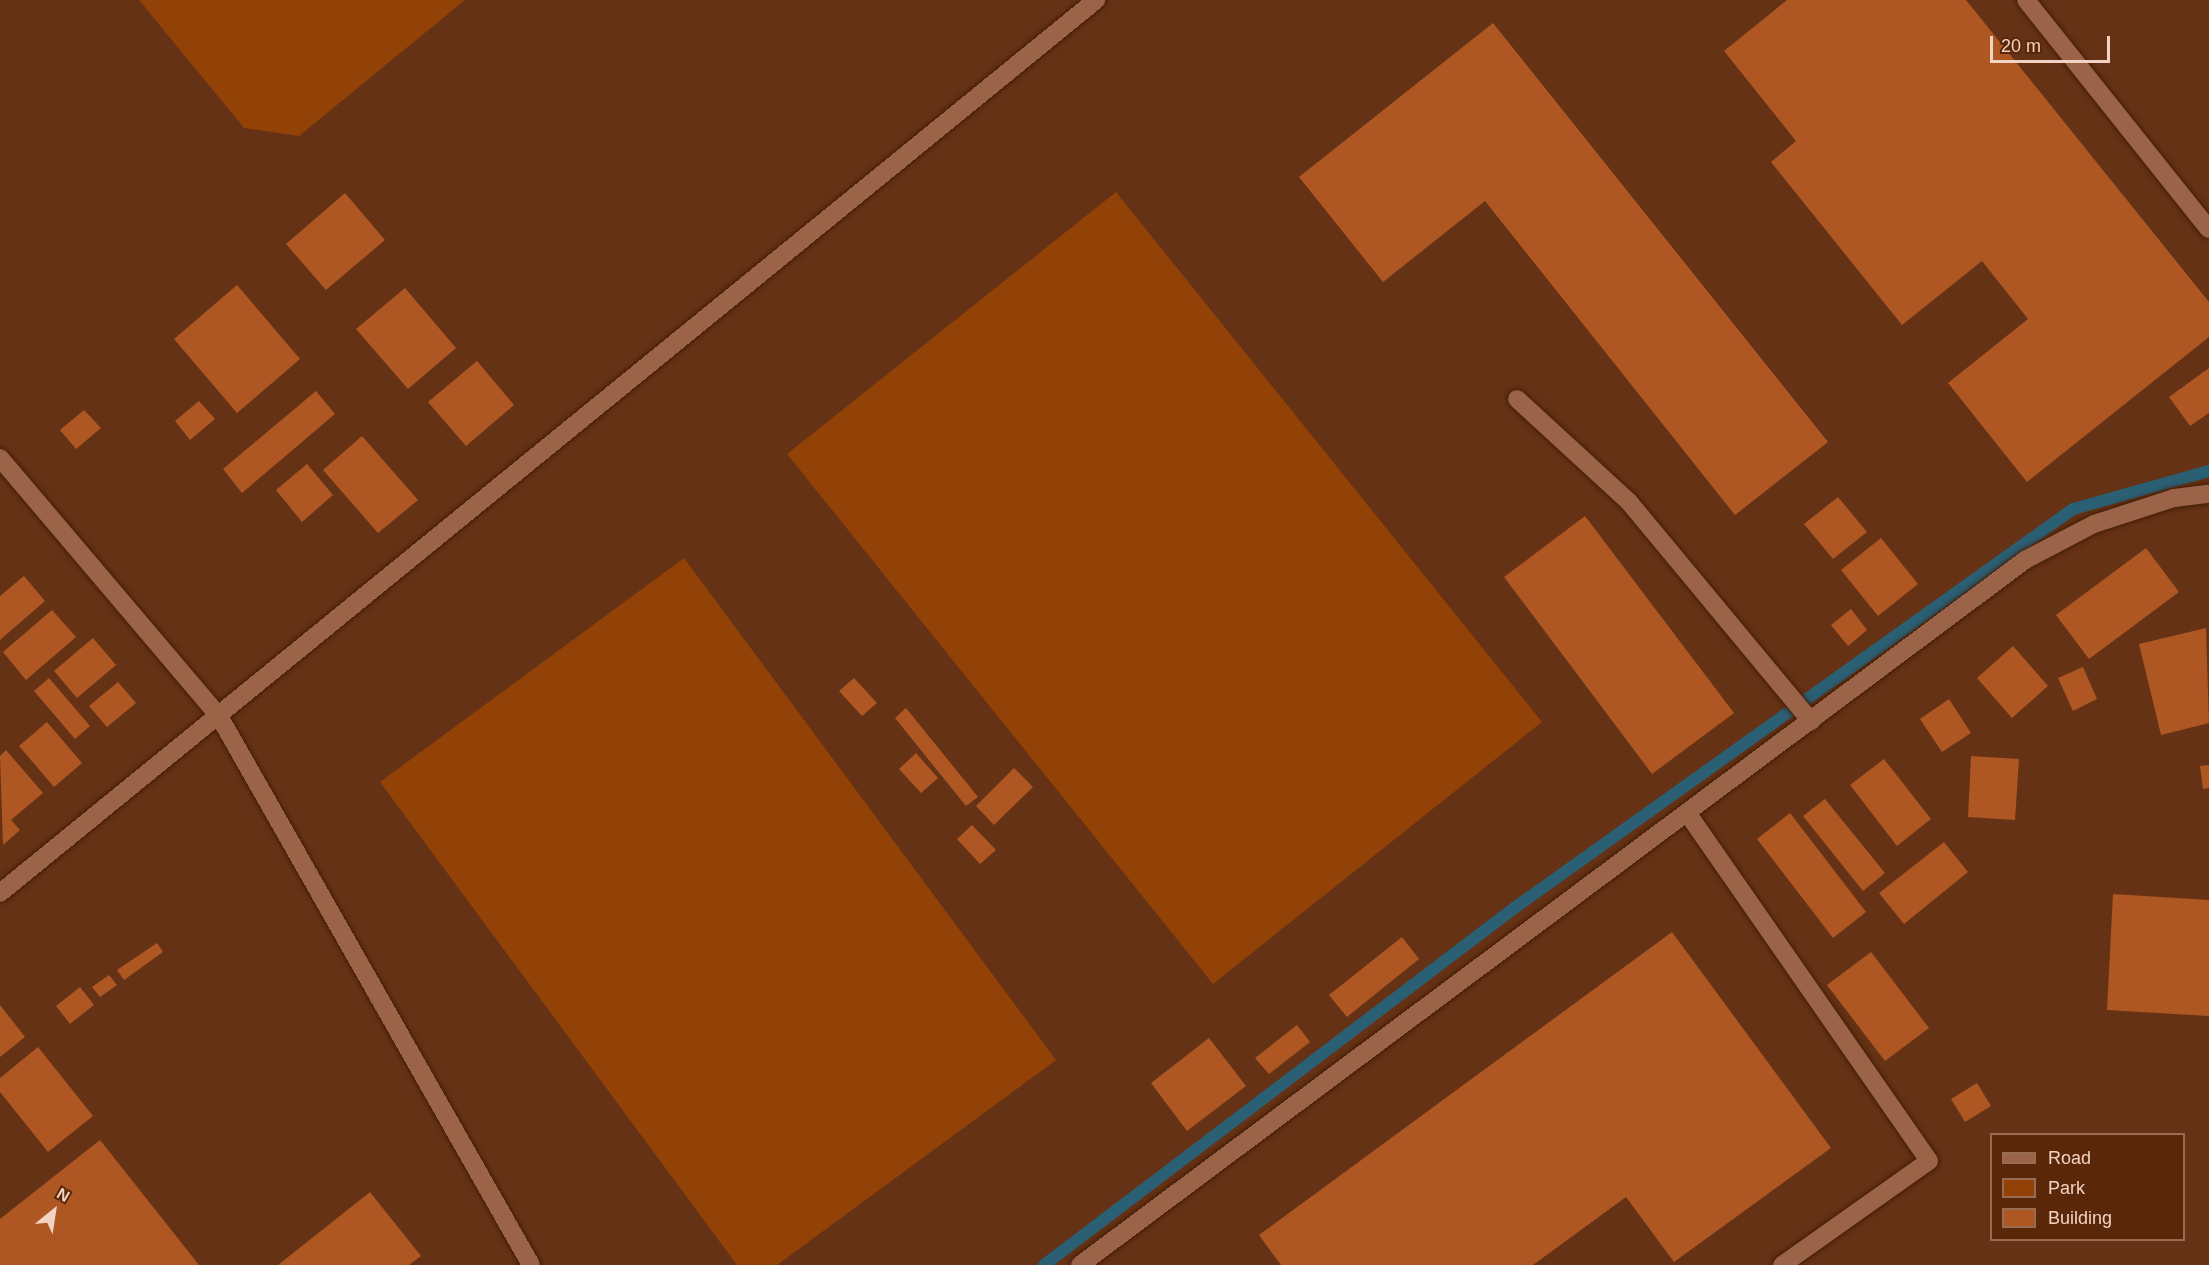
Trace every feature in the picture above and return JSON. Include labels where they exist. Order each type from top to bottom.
[{"type":"street","points":[[0,893],[1096,0]]},
{"type":"street","points":[[2026,0],[2209,229]]},
{"type":"street","points":[[1517,399],[1629,502],[1810,720]]},
{"type":"street","points":[[0,458],[219,716],[531,1265]]},
{"type":"street","points":[[1080,1265],[1688,814],[2025,560],[2094,524],[2174,498],[2209,494]]},
{"type":"street","points":[[1688,814],[1929,1161],[1782,1265]]},
{"type":"green space","points":[[139,0],[465,0],[299,136],[244,128]]},
{"type":"green space","points":[[1116,192],[1542,722],[1213,984],[787,454]]},
{"type":"green space","points":[[684,558],[1056,1060],[777,1265],[737,1265],[380,782]]},
{"type":"building","points":[[1787,0],[1966,0],[2209,302],[2209,337],[2027,482],[1948,383],[2028,319],[1982,261],[1902,325],[1771,162],[1796,141],[1724,51]]},
{"type":"building","points":[[1493,23],[1828,442],[1735,515],[1485,201],[1383,282],[1299,177]]},
{"type":"building","points":[[345,193],[385,240],[326,290],[286,244]]},
{"type":"building","points":[[237,285],[300,359],[237,413],[174,339]]},
{"type":"building","points":[[405,288],[456,348],[408,389],[356,329]]},
{"type":"building","points":[[477,361],[514,405],[466,446],[428,402]]},
{"type":"building","points":[[2209,368],[2209,413],[2190,426],[2169,397]]},
{"type":"building","points":[[316,391],[335,414],[242,493],[223,469]]},
{"type":"building","points":[[199,401],[215,419],[190,440],[175,421]]},
{"type":"building","points":[[84,410],[101,428],[76,449],[60,430]]},
{"type":"building","points":[[362,436],[418,500],[378,533],[323,470]]},
{"type":"building","points":[[307,464],[333,495],[302,522],[276,490]]},
{"type":"building","points":[[1838,497],[1867,532],[1833,559],[1804,524]]},
{"type":"building","points":[[1585,516],[1734,713],[1652,774],[1504,577]]},
{"type":"building","points":[[1881,538],[1918,584],[1878,616],[1841,570]]},
{"type":"building","points":[[2146,548],[2179,592],[2089,659],[2056,615]]},
{"type":"building","points":[[24,576],[45,601],[0,640],[0,596]]},
{"type":"building","points":[[1851,609],[1867,630],[1848,646],[1831,625]]},
{"type":"building","points":[[52,610],[76,637],[26,680],[3,652]]},
{"type":"building","points":[[2206,628],[2209,723],[2161,735],[2139,644]]},
{"type":"building","points":[[93,638],[116,665],[77,698],[54,671]]},
{"type":"building","points":[[2013,646],[2048,686],[2012,718],[1977,678]]},
{"type":"building","points":[[2083,667],[2097,699],[2073,711],[2058,678]]},
{"type":"building","points":[[49,678],[90,726],[75,739],[34,691]]},
{"type":"building","points":[[854,678],[877,703],[862,716],[839,691]]},
{"type":"building","points":[[118,682],[136,703],[107,727],[89,706]]},
{"type":"building","points":[[1949,699],[1971,733],[1942,752],[1920,719]]},
{"type":"building","points":[[906,708],[978,797],[966,806],[895,718]]},
{"type":"building","points":[[47,722],[82,763],[54,787],[19,746]]},
{"type":"building","points":[[6,750],[43,793],[11,820],[20,830],[3,845],[0,756]]},
{"type":"building","points":[[916,753],[938,778],[921,793],[899,769]]},
{"type":"building","points":[[1971,756],[2019,759],[2015,820],[1968,817]]},
{"type":"building","points":[[1884,759],[1931,819],[1897,846],[1850,785]]},
{"type":"building","points":[[2209,765],[2209,788],[2203,789],[2200,766]]},
{"type":"building","points":[[1014,768],[1033,787],[994,825],[976,806]]},
{"type":"building","points":[[1825,799],[1885,873],[1863,891],[1803,816]]},
{"type":"building","points":[[1790,813],[1866,912],[1833,938],[1757,839]]},
{"type":"building","points":[[972,825],[996,850],[980,864],[957,839]]},
{"type":"building","points":[[1944,842],[1968,872],[1904,924],[1879,893]]},
{"type":"building","points":[[2113,894],[2209,900],[2209,1016],[2107,1010]]},
{"type":"building","points":[[1672,932],[1831,1148],[1674,1262],[1626,1197],[1533,1265],[1281,1265],[1259,1235]]},
{"type":"building","points":[[1402,937],[1419,959],[1347,1017],[1329,995]]},
{"type":"building","points":[[157,943],[163,952],[124,980],[117,970]]},
{"type":"building","points":[[1871,952],[1929,1028],[1885,1061],[1827,985]]},
{"type":"building","points":[[109,975],[117,985],[100,997],[92,987]]},
{"type":"building","points":[[80,987],[94,1005],[70,1024],[56,1006]]},
{"type":"building","points":[[0,1005],[25,1037],[0,1057]]},
{"type":"building","points":[[1297,1025],[1310,1042],[1269,1074],[1255,1058]]},
{"type":"building","points":[[1209,1038],[1246,1086],[1187,1131],[1151,1083]]},
{"type":"building","points":[[38,1047],[93,1116],[48,1152],[0,1092],[0,1078]]},
{"type":"building","points":[[1977,1083],[1991,1106],[1965,1122],[1951,1099]]},
{"type":"building","points":[[100,1140],[199,1265],[0,1265],[0,1219]]},
{"type":"building","points":[[370,1192],[421,1256],[409,1265],[278,1265]]},
{"type":"waterway","points":[[1044,1265],[1513,909],[2073,509],[2209,471]]}]
